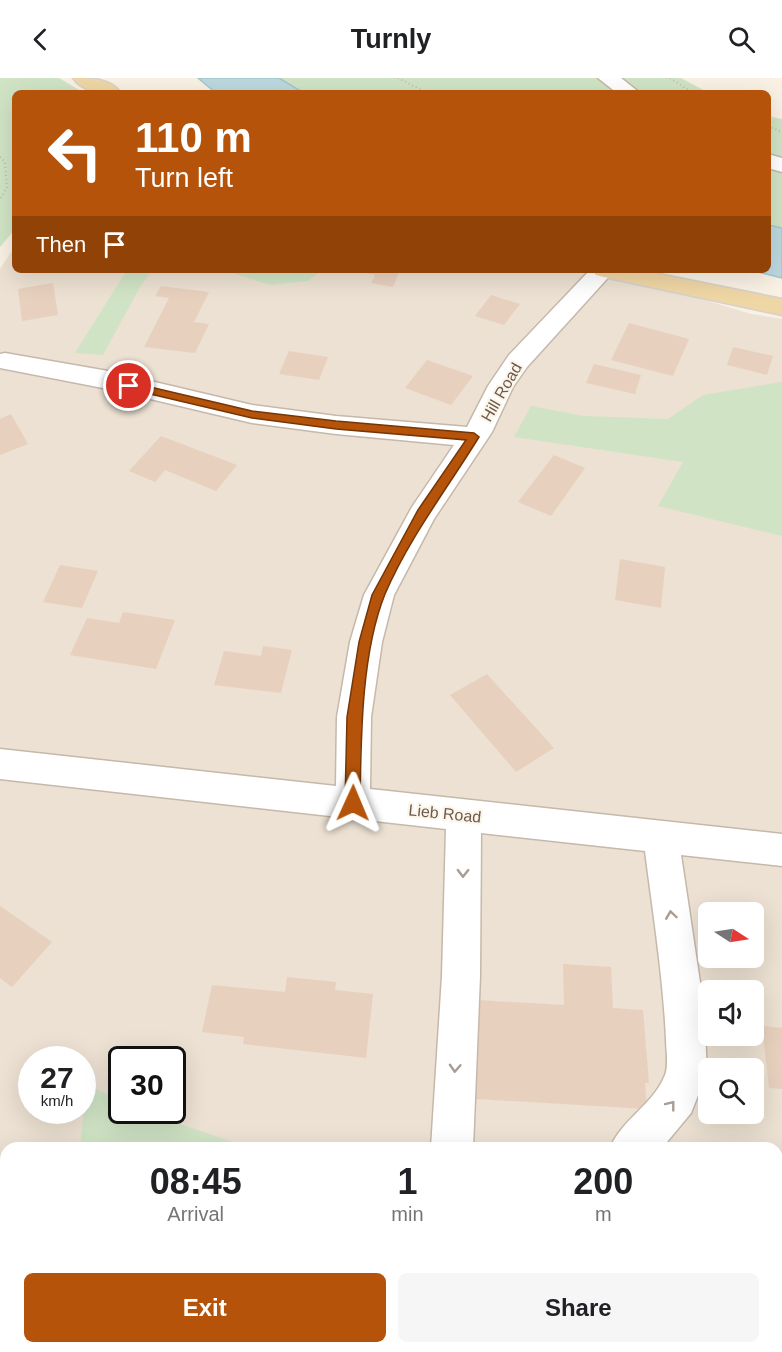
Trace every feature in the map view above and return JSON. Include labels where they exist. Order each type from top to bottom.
[{"type":"main road","points":[[83,78],[105,90]]},
{"type":"main road","points":[[618,273],[782,307]]},
{"type":"street","points":[[608,78],[626,90]]},
{"type":"street","name":"Hill Road","points":[[353,803],[354,717],[366,642],[379,595],[422,513],[474,437],[518,360],[600,273]]},
{"type":"street","points":[[5,360],[108,380],[252,414],[336,425],[474,437]]},
{"type":"street","name":"Lieb Road","points":[[0,764],[782,850]]},
{"type":"street","points":[[452,1142],[461,976],[464,815]]},
{"type":"street","points":[[637,1142],[655,1125],[676,1098],[687,1074],[684,1009],[661,837]]},
{"type":"path","points":[[398,78],[421,90]]},
{"type":"path","points":[[670,78],[688,90]]},
{"type":"path","points":[[0,157],[5,162],[7,188],[0,199]]},
{"type":"shaded area","points":[[12,251],[12,273],[616,273],[751,314],[782,319],[782,1142],[0,1142],[0,269]]},
{"type":"green space","points":[[0,78],[59,78],[79,90],[12,90],[12,233],[0,247]]},
{"type":"green space","points":[[279,78],[681,78],[703,90],[299,90]]},
{"type":"green space","points":[[771,117],[782,119],[782,228],[771,226]]},
{"type":"green space","points":[[125,273],[150,273],[103,355],[75,353]]},
{"type":"green space","points":[[232,273],[319,273],[308,281],[270,285]]},
{"type":"green space","points":[[782,382],[782,536],[658,506],[683,462],[514,437],[531,406],[584,416],[668,419],[703,395]]},
{"type":"green space","points":[[96,1089],[108,1095],[108,1124],[180,1124],[232,1142],[81,1142],[83,1124],[96,1124]]},
{"type":"water","points":[[198,78],[279,78],[299,90],[212,90]]},
{"type":"water","points":[[771,226],[782,228],[782,278],[762,273],[771,273]]},
{"type":"building","points":[[366,273],[399,273],[393,287],[371,283],[375,275]]},
{"type":"building","points":[[53,283],[58,315],[22,321],[18,289]]},
{"type":"building","points":[[161,286],[209,292],[194,322],[209,324],[195,353],[144,347],[169,298],[155,296]]},
{"type":"building","points":[[491,295],[520,304],[504,325],[475,316]]},
{"type":"building","points":[[629,323],[689,339],[673,376],[611,360]]},
{"type":"building","points":[[733,347],[773,356],[767,375],[727,365]]},
{"type":"building","points":[[289,351],[328,357],[319,380],[279,374]]},
{"type":"building","points":[[427,360],[473,376],[451,405],[405,388]]},
{"type":"building","points":[[594,364],[641,375],[635,394],[586,383]]},
{"type":"building","points":[[11,414],[28,444],[0,455],[0,419]]},
{"type":"building","points":[[161,436],[237,465],[216,491],[165,470],[155,482],[129,471]]},
{"type":"building","points":[[554,455],[585,468],[551,516],[518,502]]},
{"type":"building","points":[[620,559],[665,567],[661,608],[615,600]]},
{"type":"building","points":[[60,565],[98,571],[82,608],[43,602]]},
{"type":"building","points":[[123,612],[175,620],[156,669],[70,655],[87,618],[119,623]]},
{"type":"building","points":[[263,646],[292,650],[281,693],[214,685],[224,651],[261,656]]},
{"type":"building","points":[[487,674],[554,748],[516,772],[450,695]]},
{"type":"building","points":[[0,906],[52,942],[12,987],[0,978]]},
{"type":"building","points":[[563,964],[611,967],[613,1008],[643,1010],[649,1083],[645,1083],[647,1109],[476,1099],[477,1000],[564,1005]]},
{"type":"building","points":[[287,977],[336,982],[335,990],[373,994],[366,1058],[243,1044],[244,1037],[202,1032],[212,985],[285,992]]},
{"type":"building","points":[[764,1026],[782,1028],[782,1089],[769,1088]]},
{"type":"route","points":[[129,386],[252,414],[336,425],[474,437],[422,513],[379,595],[366,642],[354,717],[353,803]]}]
